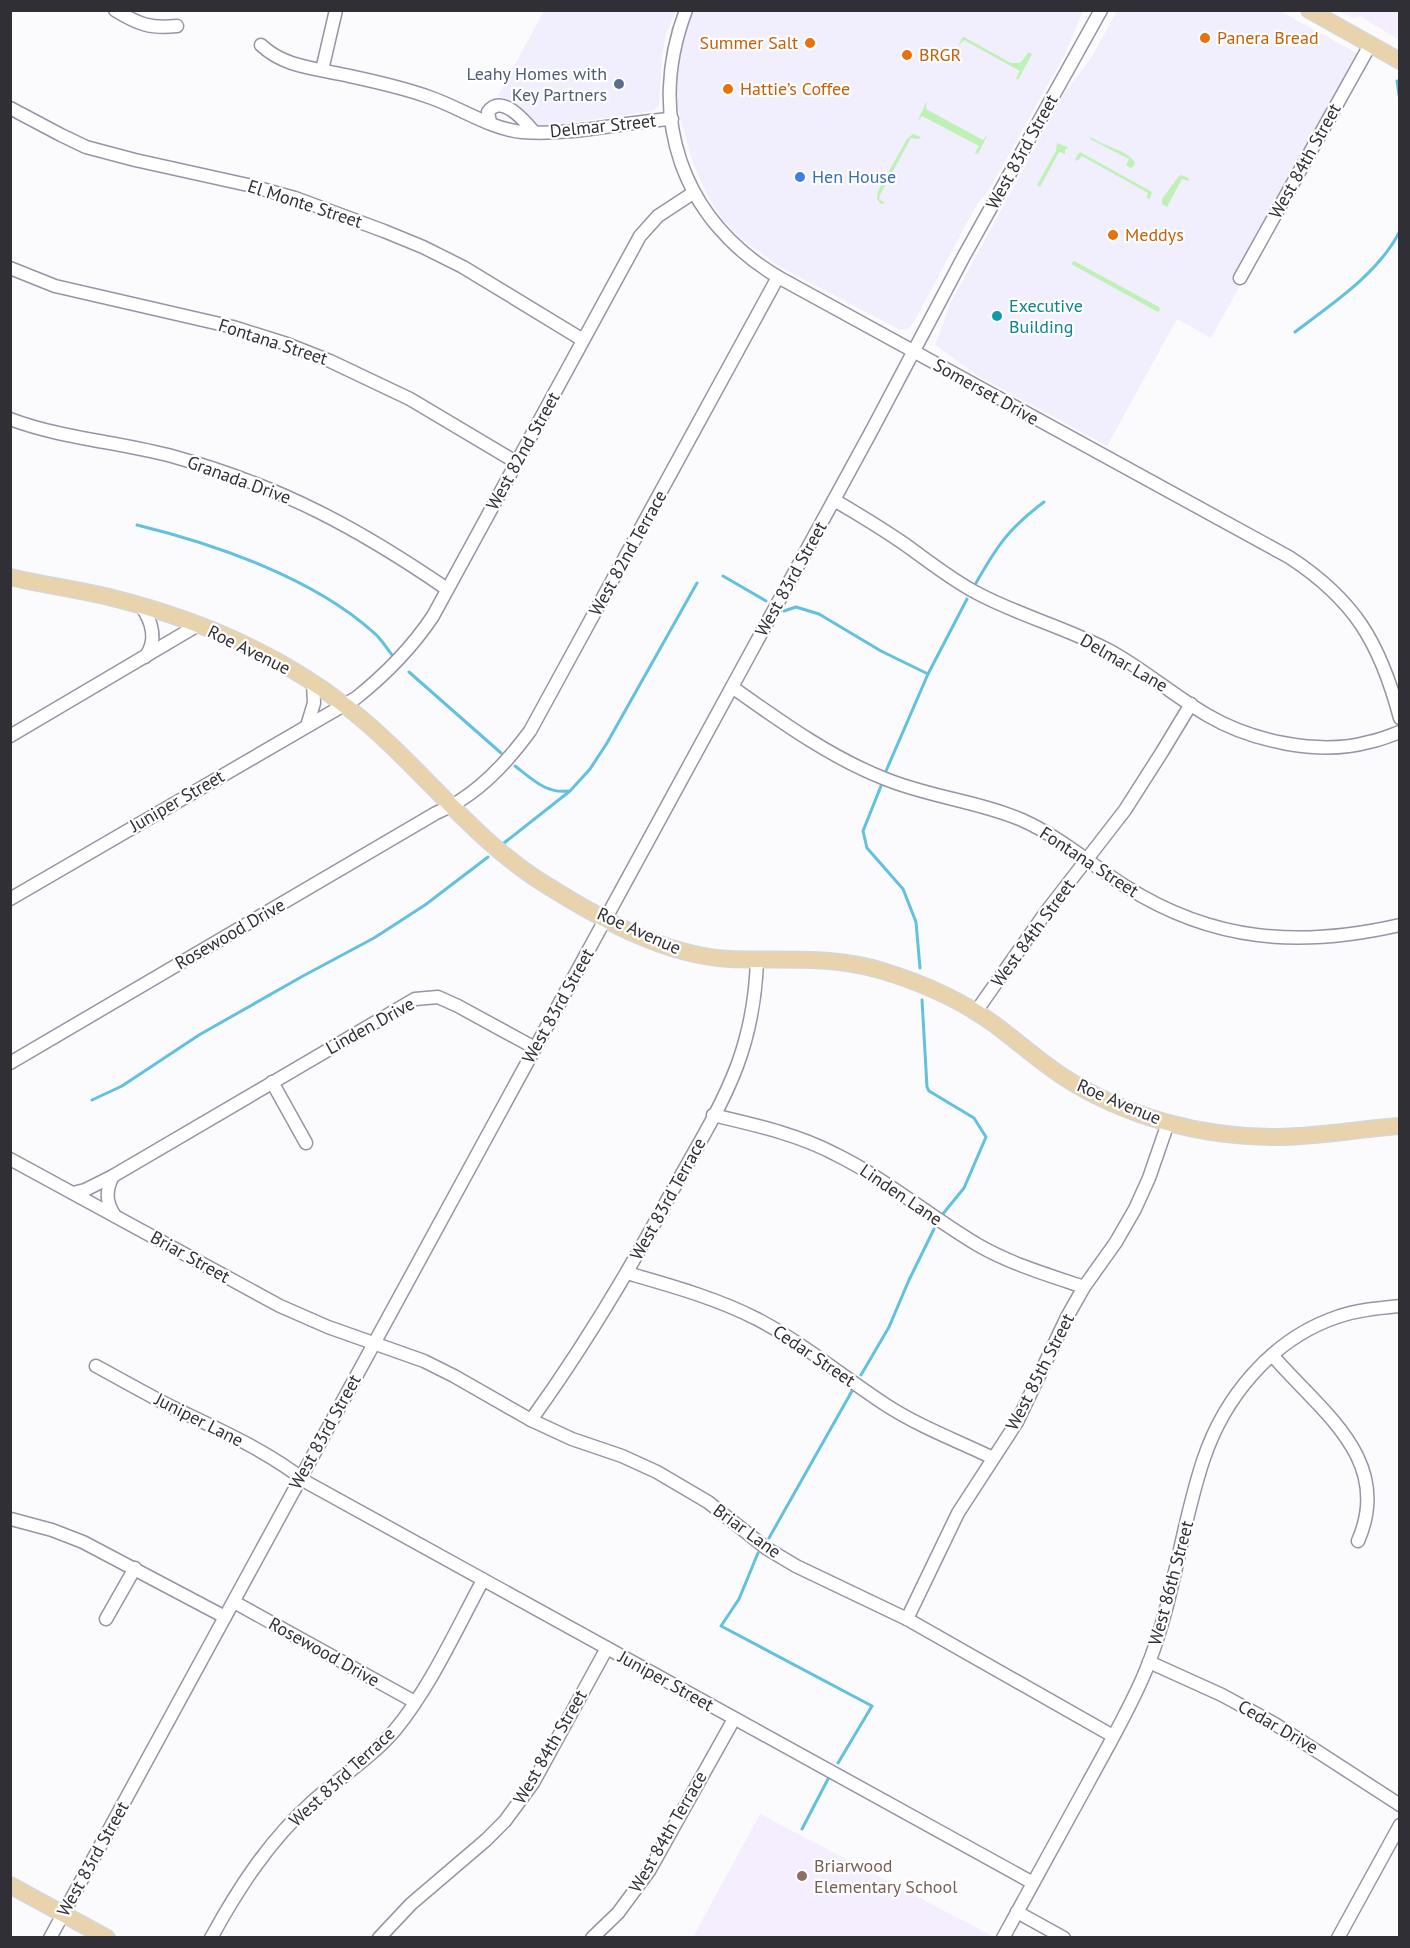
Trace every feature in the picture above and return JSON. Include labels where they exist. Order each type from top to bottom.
[{"type":"main road","points":[[1309,10],[1400,61]]},
{"type":"main road","name":"Roe Avenue","points":[[10,577],[141,606],[198,625],[250,647],[313,683],[345,705],[397,750],[450,806],[510,861],[544,884],[653,942],[684,952],[728,959],[828,960],[851,963],[920,983],[949,997],[995,1025],[1032,1056],[1065,1078],[1115,1104],[1167,1123],[1237,1136],[1276,1137],[1400,1126]]},
{"type":"main road","points":[[10,1885],[107,1938]]},
{"type":"street","points":[[115,10],[146,26],[158,28],[177,26]]},
{"type":"street","points":[[322,70],[336,10]]},
{"type":"street","name":"Somerset Drive","points":[[686,10],[670,72],[672,119],[684,175],[693,194],[718,228],[734,245],[751,260],[778,278],[1289,557],[1312,572],[1346,603],[1373,642],[1384,667],[1400,718]]},
{"type":"street","name":"West 83rd Street","points":[[50,1938],[834,500],[964,256],[1101,10]]},
{"type":"street","name":"Delmar Street","points":[[261,45],[280,59],[296,65],[399,87],[520,131],[565,131],[672,119]]},
{"type":"street","name":"West 84th Street","points":[[1240,278],[1370,45]]},
{"type":"street","name":"Delmar Street","points":[[490,122],[488,112],[497,104],[503,105],[527,123],[534,132]]},
{"type":"street","name":"El Monte Street","points":[[10,108],[86,147],[257,187],[345,215],[423,247],[463,267],[583,340]]},
{"type":"street","name":"West 82nd Street","points":[[345,705],[390,670],[425,628],[645,229],[667,210],[693,194]]},
{"type":"street","name":"Fontana Street","points":[[10,268],[55,286],[222,324],[287,344],[339,365],[410,399],[516,462]]},
{"type":"street","name":"West 82nd Terrace","points":[[450,806],[460,801],[497,771],[530,731],[778,278]]},
{"type":"street","name":"Granada Drive","points":[[10,419],[51,431],[173,456],[256,483],[291,497],[343,523],[377,542],[447,589]]},
{"type":"street","name":"Delmar Lane","points":[[834,500],[870,521],[971,590],[1004,607],[1081,637],[1112,652],[1223,724],[1275,742],[1302,746],[1346,746],[1368,743],[1400,732]]},
{"type":"street","points":[[141,606],[149,619],[153,638],[144,658]]},
{"type":"street","points":[[10,736],[198,625]]},
{"type":"street","points":[[307,726],[314,703],[313,683]]},
{"type":"street","name":"Fontana Street","points":[[732,687],[794,731],[860,768],[906,786],[986,807],[1017,818],[1047,832],[1122,885],[1158,905],[1192,919],[1246,934],[1277,938],[1312,939],[1365,933],[1400,925]]},
{"type":"street","name":"West 84th Street","points":[[975,1013],[1046,912],[1146,778],[1191,704]]},
{"type":"street","name":"Juniper Street","points":[[10,899],[345,705]]},
{"type":"street","name":"Rosewood Drive","points":[[10,1063],[450,806]]},
{"type":"street","name":"West 83rd Terrace","points":[[531,1420],[577,1355],[627,1273],[713,1115],[736,1068],[746,1038],[756,988],[757,959]]},
{"type":"street","name":"Linden Drive","points":[[73,1193],[85,1190],[113,1176],[415,999],[438,997],[534,1048]]},
{"type":"street","points":[[272,1082],[306,1143]]},
{"type":"street","name":"Linden Lane","points":[[713,1115],[770,1129],[833,1152],[886,1182],[944,1224],[980,1246],[1010,1260],[1084,1287]]},
{"type":"street","name":"West 85th Street","points":[[907,1619],[968,1495],[1017,1422],[1053,1343],[1084,1287],[1116,1242],[1135,1209],[1149,1178],[1167,1123]]},
{"type":"street","name":"Briar Street","points":[[10,1158],[280,1306],[328,1327],[374,1343]]},
{"type":"street","points":[[113,1176],[107,1196],[109,1208],[115,1216]]},
{"type":"street","name":"Cedar Street","points":[[627,1273],[690,1291],[755,1318],[817,1355],[888,1406],[920,1424],[993,1458]]},
{"type":"street","name":"West 86th Street","points":[[1003,1938],[1113,1736],[1149,1662],[1169,1604],[1198,1476],[1211,1438],[1221,1418],[1244,1384],[1272,1355],[1302,1334],[1338,1317],[1400,1306]]},
{"type":"street","name":"Briar Lane","points":[[374,1343],[424,1361],[531,1420],[572,1439],[622,1456],[657,1472],[708,1502],[766,1548],[796,1566],[907,1619],[1113,1736]]},
{"type":"street","points":[[1272,1355],[1340,1429],[1360,1459],[1368,1494],[1366,1523],[1358,1541]]},
{"type":"street","name":"Juniper Lane","points":[[96,1366],[291,1468],[301,1477]]},
{"type":"street","name":"Juniper Street","points":[[301,1477],[1033,1883]]},
{"type":"street","points":[[11,1519],[52,1530],[83,1542],[225,1617]]},
{"type":"street","points":[[106,1619],[135,1568]]},
{"type":"street","name":"West 83rd Terrace","points":[[211,1938],[236,1893],[270,1846],[313,1802],[377,1749],[394,1731],[415,1702],[483,1580]]},
{"type":"street","name":"Rosewood Drive","points":[[234,1602],[415,1702]]},
{"type":"street","name":"West 84th Street","points":[[379,1938],[411,1904],[505,1821],[533,1783],[607,1648]]},
{"type":"street","name":"Cedar Drive","points":[[1149,1662],[1222,1695],[1275,1724],[1400,1805]]},
{"type":"street","name":"West 84th Terrace","points":[[592,1938],[618,1913],[636,1891],[734,1719]]},
{"type":"street","points":[[1338,1938],[1400,1825]]},
{"type":"street","points":[[1017,1912],[1064,1938]]},
{"type":"shaded area","points":[[544,11],[676,11],[666,34],[659,105],[653,111],[544,127],[534,123],[508,100],[498,96]]},
{"type":"shaded area","points":[[692,11],[1083,11],[1064,56],[990,188],[976,206],[916,318],[910,328],[900,330],[780,267],[743,240],[724,222],[708,197],[693,163],[677,107],[675,93],[678,53]]},
{"type":"shaded area","points":[[1117,11],[1280,11],[1366,58],[1211,338],[1177,319],[1107,446],[978,376],[935,345],[950,304],[1064,94],[1091,58]]},
{"type":"shaded area","points":[[1338,11],[1399,11],[1399,40],[1360,16],[1353,18]]},
{"type":"shaded area","name":"Briarwood Elementary School","points":[[760,1814],[994,1937],[693,1937]]},
{"type":"green space","points":[[964,37],[1011,63],[1020,63],[1029,52],[1032,54],[1018,80],[1016,78],[1020,71],[964,40],[958,46]]},
{"type":"green space","points":[[927,101],[926,109],[983,140],[988,134],[978,154],[975,153],[979,146],[922,116],[917,122]]},
{"type":"green space","points":[[913,134],[921,137],[911,138],[880,195],[879,199],[885,203],[881,204],[877,199],[878,191],[907,139]]},
{"type":"green space","points":[[1091,137],[1128,155],[1135,163],[1133,167],[1126,165],[1129,159],[1090,139]]},
{"type":"green space","points":[[1057,143],[1069,148],[1065,149],[1065,154],[1059,152],[1040,187],[1037,185],[1056,151]]},
{"type":"green space","points":[[1080,152],[1152,192],[1150,199],[1146,198],[1148,193],[1082,156],[1077,161],[1075,159]]},
{"type":"green space","points":[[1181,175],[1189,181],[1182,179],[1167,207],[1162,204],[1162,199]]},
{"type":"green space","points":[[1074,261],[1159,307],[1160,310],[1158,312],[1071,264]]},
{"type":"waterway","points":[[1397,81],[1400,101]]},
{"type":"waterway","points":[[1295,332],[1354,287],[1380,261],[1400,231]]},
{"type":"waterway","points":[[976,583],[1005,538],[1044,502]]},
{"type":"waterway","points":[[137,525],[230,553],[293,579],[349,613],[376,634],[393,656]]},
{"type":"waterway","points":[[723,576],[766,601]]},
{"type":"waterway","points":[[504,843],[570,791],[590,769],[697,583]]},
{"type":"waterway","points":[[784,611],[796,607],[819,614],[881,651],[928,674],[967,599]]},
{"type":"waterway","points":[[409,672],[501,753]]},
{"type":"waterway","points":[[886,771],[928,674]]},
{"type":"waterway","points":[[515,766],[546,788],[568,791]]},
{"type":"waterway","points":[[881,786],[863,831],[867,848],[903,889],[916,922],[920,968]]},
{"type":"waterway","points":[[92,1100],[122,1086],[199,1035],[374,938],[425,905],[488,857]]},
{"type":"waterway","points":[[922,1000],[927,1087],[929,1091],[974,1118],[986,1137],[964,1188],[942,1215]]},
{"type":"waterway","points":[[861,1375],[889,1327],[934,1229]]},
{"type":"waterway","points":[[769,1538],[852,1391]]},
{"type":"waterway","points":[[758,1553],[739,1599],[721,1626],[872,1706],[838,1763]]},
{"type":"waterway","points":[[802,1829],[828,1779]]},
{"type":"place","name":"Panera Bread","points":[[1205,38]]},
{"type":"place","name":"Summer Salt","points":[[810,43]]},
{"type":"place","name":"BRGR","points":[[907,55]]},
{"type":"place","name":"Leahy Homes with Key Partners","points":[[619,84]]},
{"type":"place","name":"Hattie’s Coffee","points":[[728,89]]},
{"type":"place","name":"Hen House","points":[[800,177]]},
{"type":"place","name":"Meddys","points":[[1113,235]]},
{"type":"place","name":"Executive Building","points":[[997,316]]},
{"type":"place","name":"Briarwood Elementary School","points":[[802,1876]]}]
